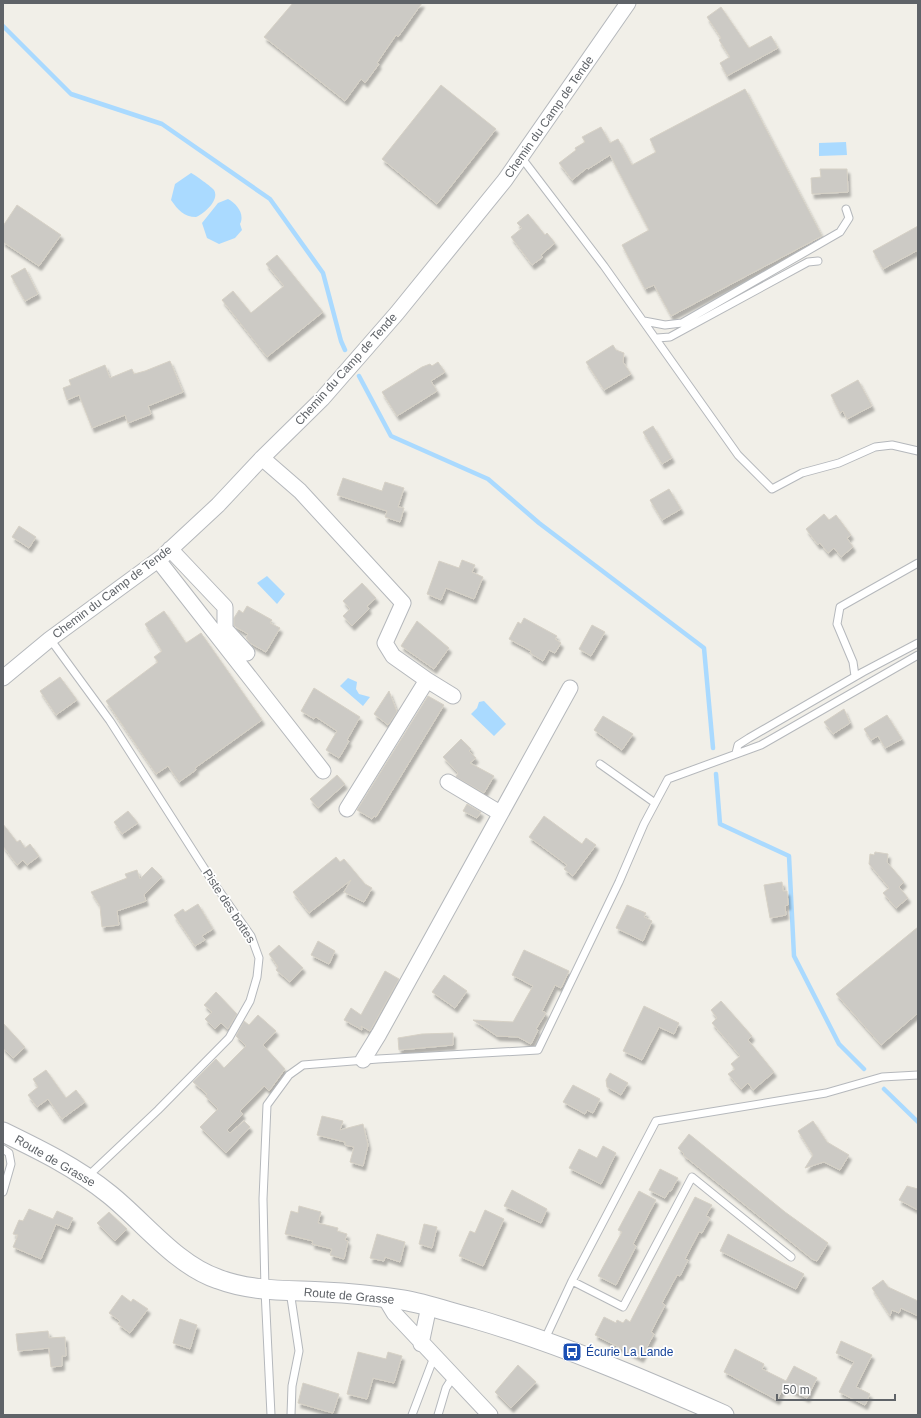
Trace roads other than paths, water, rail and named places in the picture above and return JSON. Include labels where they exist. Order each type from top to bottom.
[{"type":"street","name":"Chemin du Camp de Tende","points":[[3,678],[50,639],[158,560],[218,505],[262,458],[322,399],[397,313],[505,180],[628,3]]},
{"type":"street","points":[[262,458],[300,491],[403,603],[385,643],[393,656],[453,696]]},
{"type":"street","points":[[170,549],[225,607],[225,628],[247,653]]},
{"type":"street","points":[[158,560],[324,771]]},
{"type":"street","points":[[347,809],[427,680]]},
{"type":"street","points":[[363,1060],[379,1034],[570,688]]},
{"type":"street","points":[[448,782],[500,813]]},
{"type":"street","name":"Route de Grasse","points":[[3,1132],[87,1177],[110,1195],[166,1246],[196,1268],[215,1279],[236,1286],[265,1290],[326,1292],[385,1298],[428,1306],[500,1326],[544,1341],[674,1393],[724,1415]]},
{"type":"street","points":[[385,1298],[394,1313],[421,1344],[490,1415]]},
{"type":"street","points":[[421,1344],[428,1306]]},
{"type":"lane","points":[[521,157],[657,338],[738,455],[772,489],[802,473],[839,462],[875,447],[892,444],[918,452]]},
{"type":"lane","points":[[644,321],[665,325],[682,324],[840,232],[849,218],[846,209]]},
{"type":"lane","points":[[657,338],[670,337],[808,262],[818,261]]},
{"type":"lane","points":[[855,676],[853,662],[837,624],[840,607],[918,563]]},
{"type":"lane","name":"Piste des bottes","points":[[50,639],[110,721],[213,882],[251,936],[259,958],[257,977],[250,1001],[229,1038],[158,1110],[87,1177]]},
{"type":"lane","points":[[736,753],[738,745],[749,738],[855,676],[918,643]]},
{"type":"lane","points":[[271,1415],[265,1290],[263,1200],[268,1104],[289,1075],[304,1066],[363,1060],[538,1050],[668,780],[761,744],[918,654]]},
{"type":"lane","points":[[600,764],[656,803]]},
{"type":"lane","points":[[544,1341],[572,1281],[656,1121],[826,1093],[882,1077],[918,1075]]},
{"type":"lane","points":[[3,1148],[9,1153],[11,1164],[3,1192]]},
{"type":"lane","points":[[572,1281],[623,1308],[692,1177],[791,1257]]},
{"type":"lane","points":[[290,1291],[299,1351],[292,1386],[291,1415]]},
{"type":"lane","points":[[412,1415],[434,1357]]},
{"type":"lane","points":[[438,1415],[446,1388],[453,1376]]},
{"type":"water","points":[[846,142],[847,155],[819,156],[819,143]]},
{"type":"water","points":[[191,173],[213,189],[215,194],[215,198],[210,206],[196,217],[188,216],[182,212],[171,200],[175,184]]},
{"type":"water","points":[[228,199],[241,213],[242,217],[240,224],[242,230],[235,238],[219,244],[207,238],[202,223],[218,203]]},
{"type":"water","points":[[267,576],[285,594],[277,604],[257,583]]},
{"type":"water","points":[[348,678],[357,682],[356,689],[359,694],[370,697],[363,706],[340,686]]},
{"type":"water","points":[[484,701],[506,724],[494,736],[471,714],[477,708],[479,702]]},
{"type":"waterway","points":[[3,26],[71,94],[162,124],[270,199],[323,273],[341,341],[345,350]]},
{"type":"waterway","points":[[359,376],[391,436],[488,479],[539,523],[704,648],[713,748]]},
{"type":"waterway","points":[[716,774],[720,824],[789,856],[794,956],[839,1044],[864,1069]]},
{"type":"waterway","points":[[884,1089],[918,1122]]},
{"type":"place","name":"Écurie La Lande","points":[[572,1352]]}]
